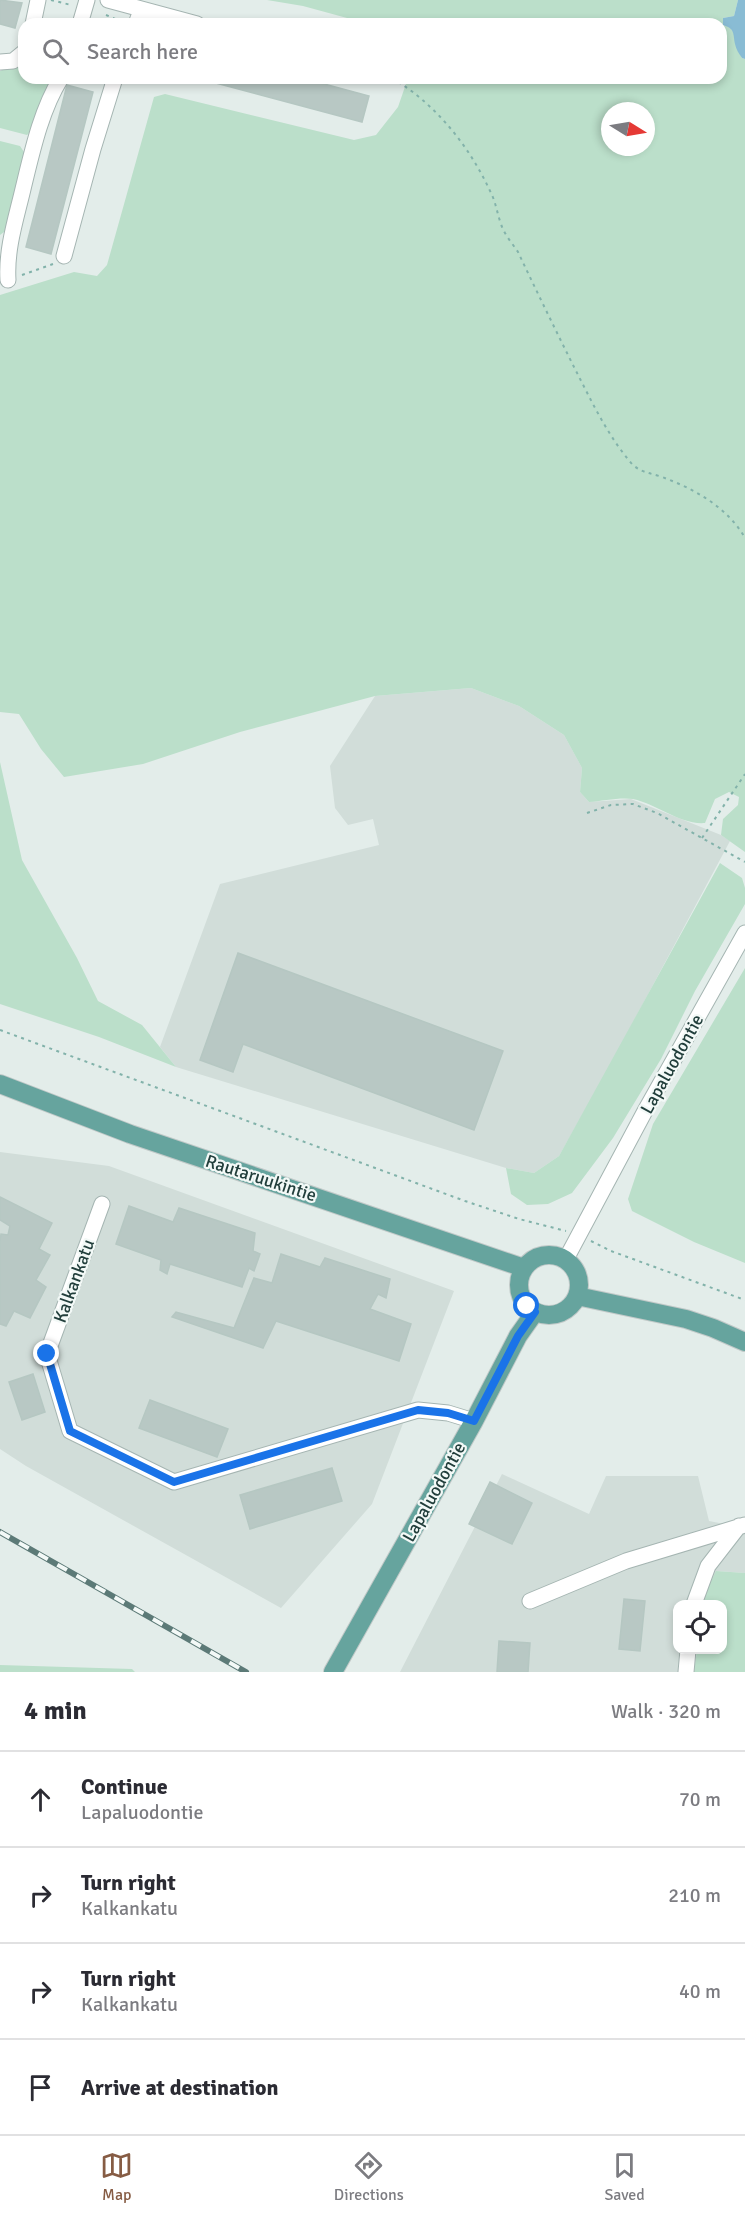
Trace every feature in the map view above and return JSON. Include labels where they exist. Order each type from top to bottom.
[{"type":"main road","name":"Rautaruukintie","points":[[0,1084],[130,1134],[524,1268]]},
{"type":"main road","points":[[548,1254],[566,1259],[574,1266],[578,1276],[580,1286],[578,1296],[572,1305],[555,1315],[535,1312],[521,1297],[520,1277],[524,1268],[538,1256],[548,1254]]},
{"type":"main road","points":[[578,1296],[686,1319],[745,1342]]},
{"type":"main road","name":"Lapaluodontie","points":[[333,1672],[474,1421],[518,1336],[535,1312]]},
{"type":"street","points":[[34,18],[38,0]]},
{"type":"street","points":[[82,18],[87,0]]},
{"type":"street","points":[[108,0],[138,17]]},
{"type":"street","points":[[0,62],[13,61],[18,57]]},
{"type":"street","points":[[8,280],[10,244],[31,157],[52,94],[58,84]]},
{"type":"street","points":[[64,256],[113,84]]},
{"type":"street","name":"Lapaluodontie","points":[[566,1259],[645,1111],[745,933]]},
{"type":"street","name":"Kalkankatu","points":[[102,1204],[47,1354],[70,1431],[174,1482],[418,1410],[448,1413],[474,1421]]},
{"type":"street","points":[[530,1602],[626,1561],[742,1525]]},
{"type":"street","points":[[696,1600],[708,1566],[742,1525]]},
{"type":"street","points":[[686,1672],[688,1654]]},
{"type":"path","points":[[400,84],[437,112],[482,173],[498,208],[506,235],[518,252],[588,396],[633,464],[648,474],[661,477],[702,496],[726,513],[745,538]]},
{"type":"path","points":[[8,280],[50,265],[64,256]]},
{"type":"path","points":[[702,838],[745,774]]},
{"type":"path","points":[[587,813],[611,805],[633,804],[657,813],[745,862]]},
{"type":"path","points":[[0,1029],[454,1197],[519,1219],[579,1235],[611,1251],[745,1300]]},
{"type":"shaded area","points":[[471,688],[519,706],[564,735],[582,768],[580,792],[589,802],[631,799],[721,835],[730,841],[559,1156],[534,1173],[506,1168],[176,1067],[160,1047],[220,884],[379,845],[373,819],[348,825],[335,808],[330,766],[375,696]]},
{"type":"shaded area","points":[[0,1152],[109,1166],[454,1291],[372,1504],[281,1608],[26,1466],[0,1449]]},
{"type":"shaded area","points":[[502,1474],[589,1514],[606,1476],[698,1476],[709,1521],[745,1528],[745,1573],[717,1571],[706,1592],[705,1600],[673,1600],[673,1654],[696,1654],[694,1672],[400,1672]]},
{"type":"green space","points":[[267,0],[738,0],[734,16],[723,18],[347,18],[303,6]]},
{"type":"green space","points":[[727,26],[732,30],[742,58],[745,59],[745,852],[721,835],[723,819],[738,805],[739,797],[729,792],[715,799],[705,823],[678,818],[633,799],[589,802],[580,792],[582,768],[564,735],[519,706],[471,688],[375,696],[240,732],[143,764],[64,777],[41,749],[19,714],[0,712],[0,295],[74,272],[97,276],[107,265],[154,97],[165,94],[354,140],[376,135],[398,107],[406,84],[727,84]]},
{"type":"green space","points":[[18,63],[18,84],[48,84],[33,129],[27,135],[0,128],[0,71]]},
{"type":"green space","points":[[0,141],[20,146],[26,155],[8,229],[0,235]]},
{"type":"green space","points":[[0,762],[22,860],[77,958],[98,1001],[142,1025],[176,1067],[99,1037],[0,1004]]},
{"type":"green space","points":[[720,863],[742,878],[745,888],[745,904],[695,991],[661,1059],[613,1138],[572,1193],[548,1204],[527,1205],[511,1194],[506,1168],[534,1173],[559,1156]]},
{"type":"green space","points":[[745,968],[745,1263],[694,1242],[632,1211],[628,1199],[653,1124]]},
{"type":"green space","points":[[716,1571],[745,1573],[745,1672],[694,1672],[696,1654],[727,1654],[727,1600],[705,1600]]},
{"type":"green space","points":[[0,1665],[132,1669],[135,1672],[0,1672]]},
{"type":"water","points":[[738,0],[745,0],[745,59],[737,50],[732,30],[727,27],[727,18],[723,18],[734,16]]},
{"type":"building","points":[[0,0],[22,3],[15,28],[0,24]]},
{"type":"building","points":[[220,84],[324,84],[369,96],[362,122]]},
{"type":"building","points":[[67,85],[93,92],[51,254],[26,247]]},
{"type":"building","points":[[238,953],[503,1051],[474,1130],[243,1044],[233,1072],[200,1060]]},
{"type":"building","points":[[0,1197],[52,1223],[39,1249],[50,1255],[36,1280],[46,1287],[30,1318],[14,1311],[6,1326],[0,1324],[0,1241],[1,1234],[8,1235],[10,1226],[0,1220]]},
{"type":"building","points":[[129,1206],[173,1222],[179,1208],[255,1233],[253,1251],[260,1254],[254,1271],[249,1268],[242,1287],[170,1264],[167,1274],[160,1270],[161,1260],[116,1244]]},
{"type":"building","points":[[281,1254],[320,1267],[325,1258],[390,1279],[386,1298],[378,1294],[370,1309],[411,1324],[399,1361],[276,1321],[263,1348],[172,1317],[176,1312],[234,1328],[254,1278],[272,1283]]},
{"type":"building","points":[[33,1374],[45,1412],[22,1420],[9,1382]]},
{"type":"building","points":[[150,1400],[228,1429],[217,1457],[139,1428]]},
{"type":"building","points":[[332,1468],[342,1501],[250,1529],[240,1495]]},
{"type":"building","points":[[490,1482],[532,1503],[512,1544],[469,1524]]},
{"type":"building","points":[[624,1599],[645,1601],[640,1651],[619,1649]]},
{"type":"building","points":[[499,1641],[530,1643],[528,1672],[497,1672]]},
{"type":"railway","points":[[0,1532],[246,1672]]},
{"type":"route","points":[[47,1354],[70,1431],[174,1482],[418,1410],[448,1413],[474,1421],[518,1336],[535,1312],[527,1306]]}]
